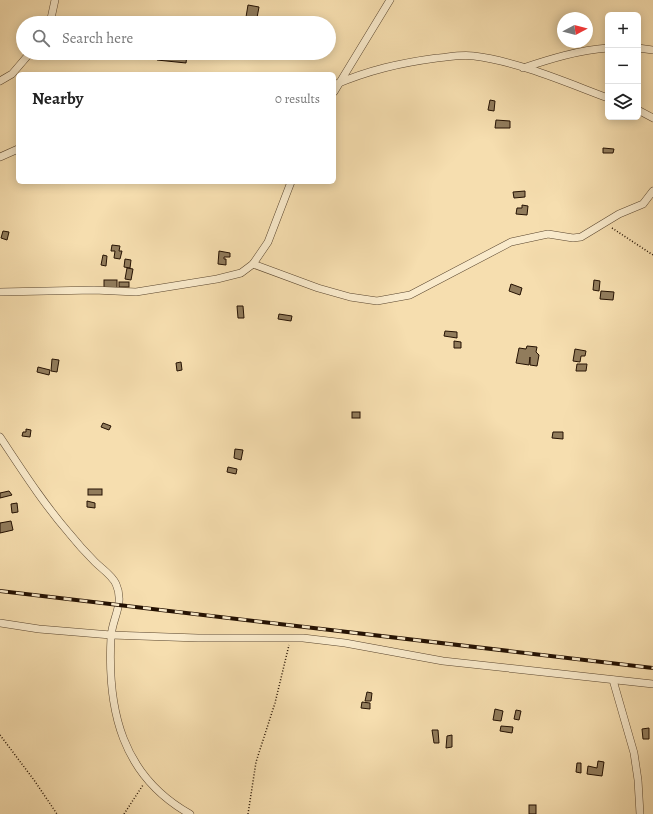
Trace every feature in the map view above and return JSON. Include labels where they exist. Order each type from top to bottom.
[{"type":"street","points":[[52,16],[55,0]]},
{"type":"street","points":[[336,84],[359,53],[390,0]]},
{"type":"street","points":[[523,68],[575,53],[605,48]]},
{"type":"street","points":[[641,48],[653,50]]},
{"type":"street","points":[[336,84],[358,74],[389,66],[465,55],[493,60],[523,68],[605,97]]},
{"type":"street","points":[[0,82],[12,74],[24,60]]},
{"type":"street","points":[[641,112],[653,118]]},
{"type":"street","points":[[0,157],[16,150]]},
{"type":"street","points":[[0,292],[94,290],[136,292],[217,279],[241,273],[254,264],[268,242],[290,184]]},
{"type":"street","points":[[254,264],[318,288],[350,297],[377,301],[410,295],[511,242],[548,234],[578,238],[642,204],[653,191]]},
{"type":"street","points":[[0,437],[51,510],[116,584],[120,605],[111,635],[111,687],[116,718],[121,734],[131,756],[147,780],[163,796],[190,814]]},
{"type":"street","points":[[0,623],[39,629],[111,635],[198,638],[290,638],[345,643],[442,661],[653,684]]},
{"type":"street","points":[[613,680],[634,753],[638,780],[640,814]]},
{"type":"path","points":[[605,223],[653,255]]},
{"type":"path","points":[[248,814],[256,762],[275,703],[290,638]]},
{"type":"path","points":[[0,735],[34,780],[57,814]]},
{"type":"path","points":[[124,814],[147,780]]},
{"type":"building","points":[[248,5],[259,7],[257,16],[246,16]]},
{"type":"building","points":[[157,60],[186,60],[186,63]]},
{"type":"building","points":[[490,100],[495,101],[494,111],[488,110]]},
{"type":"building","points":[[496,120],[510,121],[510,128],[495,128]]},
{"type":"building","points":[[603,148],[614,149],[613,153],[603,153]]},
{"type":"building","points":[[525,191],[525,197],[514,198],[513,192]]},
{"type":"building","points":[[522,205],[528,206],[527,215],[516,214],[517,208],[522,208]]},
{"type":"building","points":[[3,231],[9,232],[7,240],[1,238]]},
{"type":"building","points":[[112,245],[120,246],[119,251],[122,251],[120,259],[114,258],[115,251],[111,251]]},
{"type":"building","points":[[219,251],[230,253],[230,257],[224,257],[224,259],[226,259],[226,265],[218,264]]},
{"type":"building","points":[[103,255],[107,256],[106,266],[101,265]]},
{"type":"building","points":[[125,259],[131,260],[130,268],[124,267]]},
{"type":"building","points":[[127,268],[133,269],[131,280],[125,279]]},
{"type":"building","points":[[104,280],[117,280],[117,288],[104,288]]},
{"type":"building","points":[[594,280],[600,281],[599,291],[593,290]]},
{"type":"building","points":[[119,282],[129,282],[129,287],[119,287]]},
{"type":"building","points":[[511,284],[522,288],[520,295],[509,291]]},
{"type":"building","points":[[601,291],[614,292],[613,300],[600,299]]},
{"type":"building","points":[[237,306],[243,306],[244,318],[238,318]]},
{"type":"building","points":[[279,314],[292,316],[291,321],[278,319]]},
{"type":"building","points":[[445,331],[457,332],[457,338],[444,336]]},
{"type":"building","points":[[454,341],[461,342],[461,348],[454,348]]},
{"type":"building","points":[[527,346],[537,347],[536,352],[539,355],[537,366],[530,365],[530,357],[529,365],[516,363],[519,348],[526,349]]},
{"type":"building","points":[[575,349],[586,351],[585,356],[581,356],[580,362],[573,361]]},
{"type":"building","points":[[52,359],[59,360],[57,372],[51,371]]},
{"type":"building","points":[[181,362],[182,370],[177,371],[176,363]]},
{"type":"building","points":[[577,364],[587,364],[586,371],[576,371]]},
{"type":"building","points":[[38,367],[50,370],[49,375],[37,372]]},
{"type":"building","points":[[352,412],[360,412],[360,418],[352,418]]},
{"type":"building","points":[[103,423],[111,426],[109,430],[101,427]]},
{"type":"building","points":[[26,429],[31,430],[30,437],[22,436],[23,432],[26,432]]},
{"type":"building","points":[[553,432],[563,432],[563,439],[552,438]]},
{"type":"building","points":[[235,449],[243,450],[241,460],[234,458]]},
{"type":"building","points":[[228,467],[237,469],[236,474],[227,472]]},
{"type":"building","points":[[88,489],[102,489],[102,495],[88,495]]},
{"type":"building","points":[[9,491],[12,495],[0,498],[0,493]]},
{"type":"building","points":[[87,501],[95,503],[95,508],[87,507]]},
{"type":"building","points":[[17,503],[18,512],[12,513],[11,504]]},
{"type":"building","points":[[11,521],[13,530],[0,533],[0,523]]},
{"type":"building","points":[[367,692],[372,693],[371,701],[365,701]]},
{"type":"building","points":[[362,702],[370,703],[370,709],[361,708]]},
{"type":"building","points":[[495,709],[503,711],[501,721],[493,720]]},
{"type":"building","points":[[516,710],[521,711],[519,720],[514,719]]},
{"type":"building","points":[[501,726],[513,727],[512,733],[500,731]]},
{"type":"building","points":[[649,728],[649,739],[643,739],[642,729]]},
{"type":"building","points":[[432,730],[438,730],[439,743],[434,743]]},
{"type":"building","points":[[452,735],[452,747],[446,748],[447,736]]},
{"type":"building","points":[[598,761],[604,762],[602,776],[587,774],[588,766],[597,768]]},
{"type":"building","points":[[577,763],[581,763],[581,773],[576,772]]},
{"type":"building","points":[[529,805],[536,805],[536,814],[529,814]]},
{"type":"railway","points":[[0,591],[653,668]]}]
